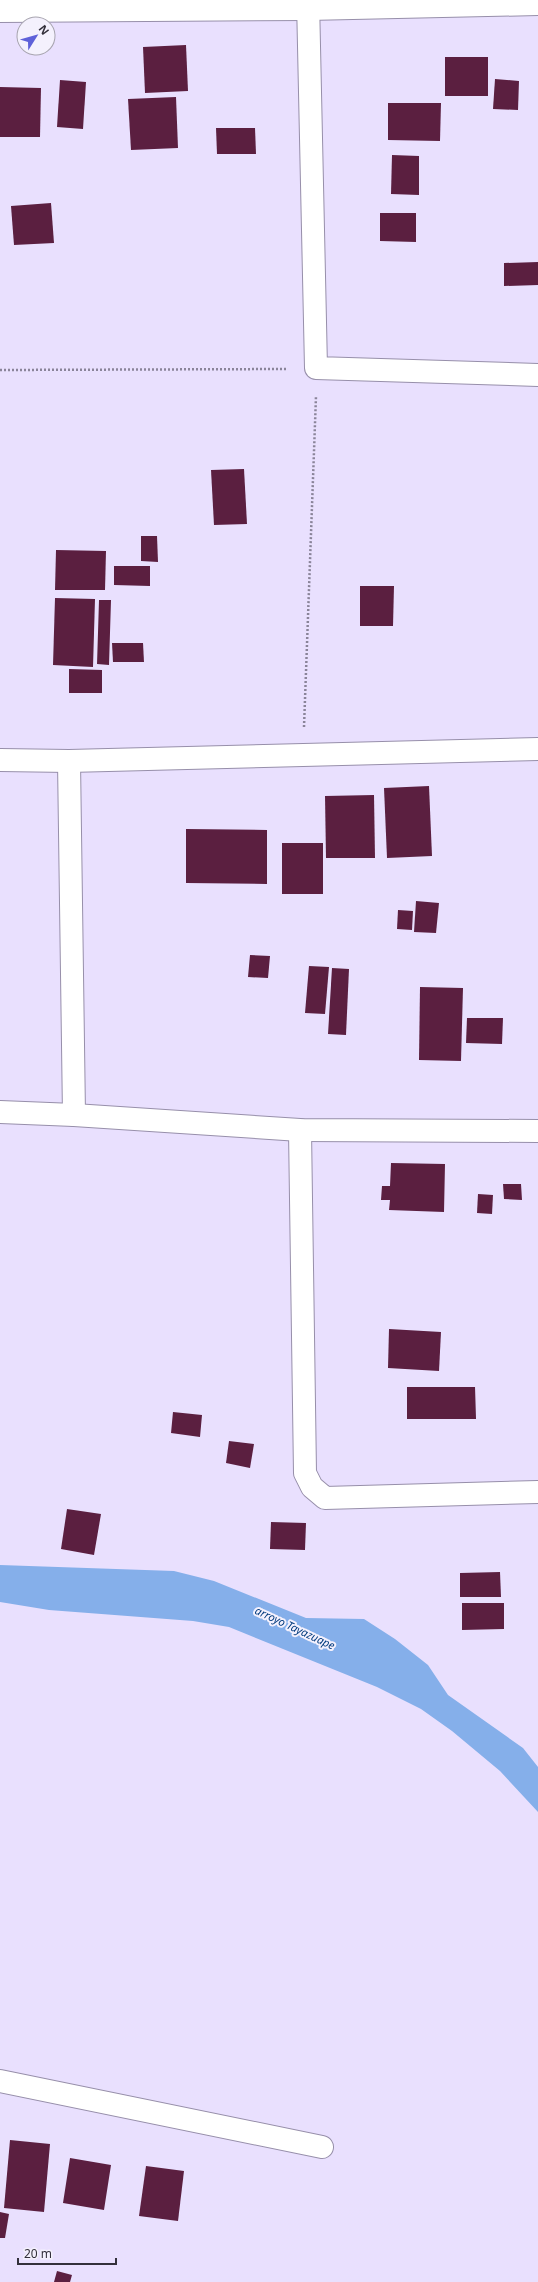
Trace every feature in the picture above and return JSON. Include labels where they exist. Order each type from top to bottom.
[{"type":"street","points":[[0,11],[308,4],[538,4]]},
{"type":"street","points":[[308,4],[316,368],[538,375]]},
{"type":"street","points":[[0,760],[69,761],[538,749]]},
{"type":"street","points":[[69,761],[74,1115]]},
{"type":"street","points":[[0,1112],[74,1115],[300,1130],[538,1131]]},
{"type":"street","points":[[300,1130],[305,1473],[312,1487],[325,1498],[538,1492]]},
{"type":"street","points":[[0,2081],[322,2147]]},
{"type":"path","points":[[0,370],[316,368],[304,754]]},
{"type":"water","name":"arroyo Tayazuape","points":[[0,1565],[174,1571],[214,1581],[306,1618],[364,1619],[395,1639],[428,1665],[448,1695],[523,1748],[538,1767],[538,1812],[500,1771],[452,1731],[421,1709],[377,1687],[229,1627],[193,1621],[49,1610],[0,1602]]},
{"type":"building","points":[[186,45],[188,91],[145,93],[143,47]]},
{"type":"building","points":[[445,57],[488,57],[488,96],[445,96]]},
{"type":"building","points":[[495,79],[519,81],[518,110],[493,109]]},
{"type":"building","points":[[60,80],[86,82],[83,129],[57,127]]},
{"type":"building","points":[[0,87],[41,88],[40,137],[0,137]]},
{"type":"building","points":[[176,97],[178,148],[131,150],[128,99]]},
{"type":"building","points":[[388,103],[441,103],[440,141],[388,140]]},
{"type":"building","points":[[216,128],[255,128],[256,154],[217,154]]},
{"type":"building","points":[[392,155],[419,156],[419,195],[391,194]]},
{"type":"building","points":[[51,203],[54,243],[14,245],[11,206]]},
{"type":"building","points":[[380,213],[416,213],[416,242],[380,241]]},
{"type":"building","points":[[538,262],[538,285],[504,286],[504,263]]},
{"type":"building","points":[[244,469],[247,524],[214,525],[211,470]]},
{"type":"building","points":[[141,536],[157,536],[158,562],[141,561]]},
{"type":"building","points":[[56,550],[106,551],[105,590],[55,590]]},
{"type":"building","points":[[114,566],[150,566],[150,586],[114,585]]},
{"type":"building","points":[[360,586],[394,586],[393,626],[360,626]]},
{"type":"building","points":[[55,598],[95,599],[93,667],[53,665]]},
{"type":"building","points":[[99,600],[111,600],[109,665],[97,664]]},
{"type":"building","points":[[112,643],[143,643],[144,662],[113,662]]},
{"type":"building","points":[[69,669],[102,670],[102,693],[69,693]]},
{"type":"building","points":[[429,786],[432,856],[387,858],[384,788]]},
{"type":"building","points":[[374,795],[375,858],[326,858],[325,796]]},
{"type":"building","points":[[186,829],[267,830],[267,884],[186,883]]},
{"type":"building","points":[[282,843],[323,843],[323,894],[282,894]]},
{"type":"building","points":[[416,901],[439,903],[436,933],[414,932]]},
{"type":"building","points":[[398,910],[413,911],[412,930],[397,929]]},
{"type":"building","points":[[250,955],[270,956],[268,978],[248,977]]},
{"type":"building","points":[[309,966],[329,967],[325,1014],[305,1013]]},
{"type":"building","points":[[332,968],[349,969],[346,1035],[328,1034]]},
{"type":"building","points":[[420,987],[463,988],[461,1061],[419,1060]]},
{"type":"building","points":[[467,1018],[503,1018],[502,1044],[466,1043]]},
{"type":"building","points":[[391,1163],[445,1164],[444,1212],[389,1210],[390,1200],[381,1200],[382,1186],[390,1186]]},
{"type":"building","points":[[503,1184],[521,1184],[522,1200],[504,1199]]},
{"type":"building","points":[[478,1194],[493,1195],[492,1214],[477,1213]]},
{"type":"building","points":[[389,1329],[441,1332],[439,1371],[388,1368]]},
{"type":"building","points":[[407,1387],[475,1387],[476,1419],[407,1419]]},
{"type":"building","points":[[173,1412],[202,1415],[200,1437],[171,1433]]},
{"type":"building","points":[[229,1441],[254,1444],[250,1468],[226,1463]]},
{"type":"building","points":[[67,1509],[101,1514],[94,1555],[61,1549]]},
{"type":"building","points":[[271,1522],[306,1523],[305,1550],[270,1549]]},
{"type":"building","points":[[500,1572],[501,1597],[460,1597],[460,1573]]},
{"type":"building","points":[[462,1603],[504,1603],[504,1629],[462,1630]]},
{"type":"building","points":[[10,2140],[50,2144],[44,2212],[4,2208]]},
{"type":"building","points":[[70,2158],[111,2165],[104,2210],[63,2203]]},
{"type":"building","points":[[146,2166],[184,2171],[178,2221],[139,2216]]},
{"type":"building","points":[[0,2212],[9,2214],[5,2238],[0,2238]]},
{"type":"building","points":[[57,2271],[72,2275],[70,2282],[54,2282]]}]
